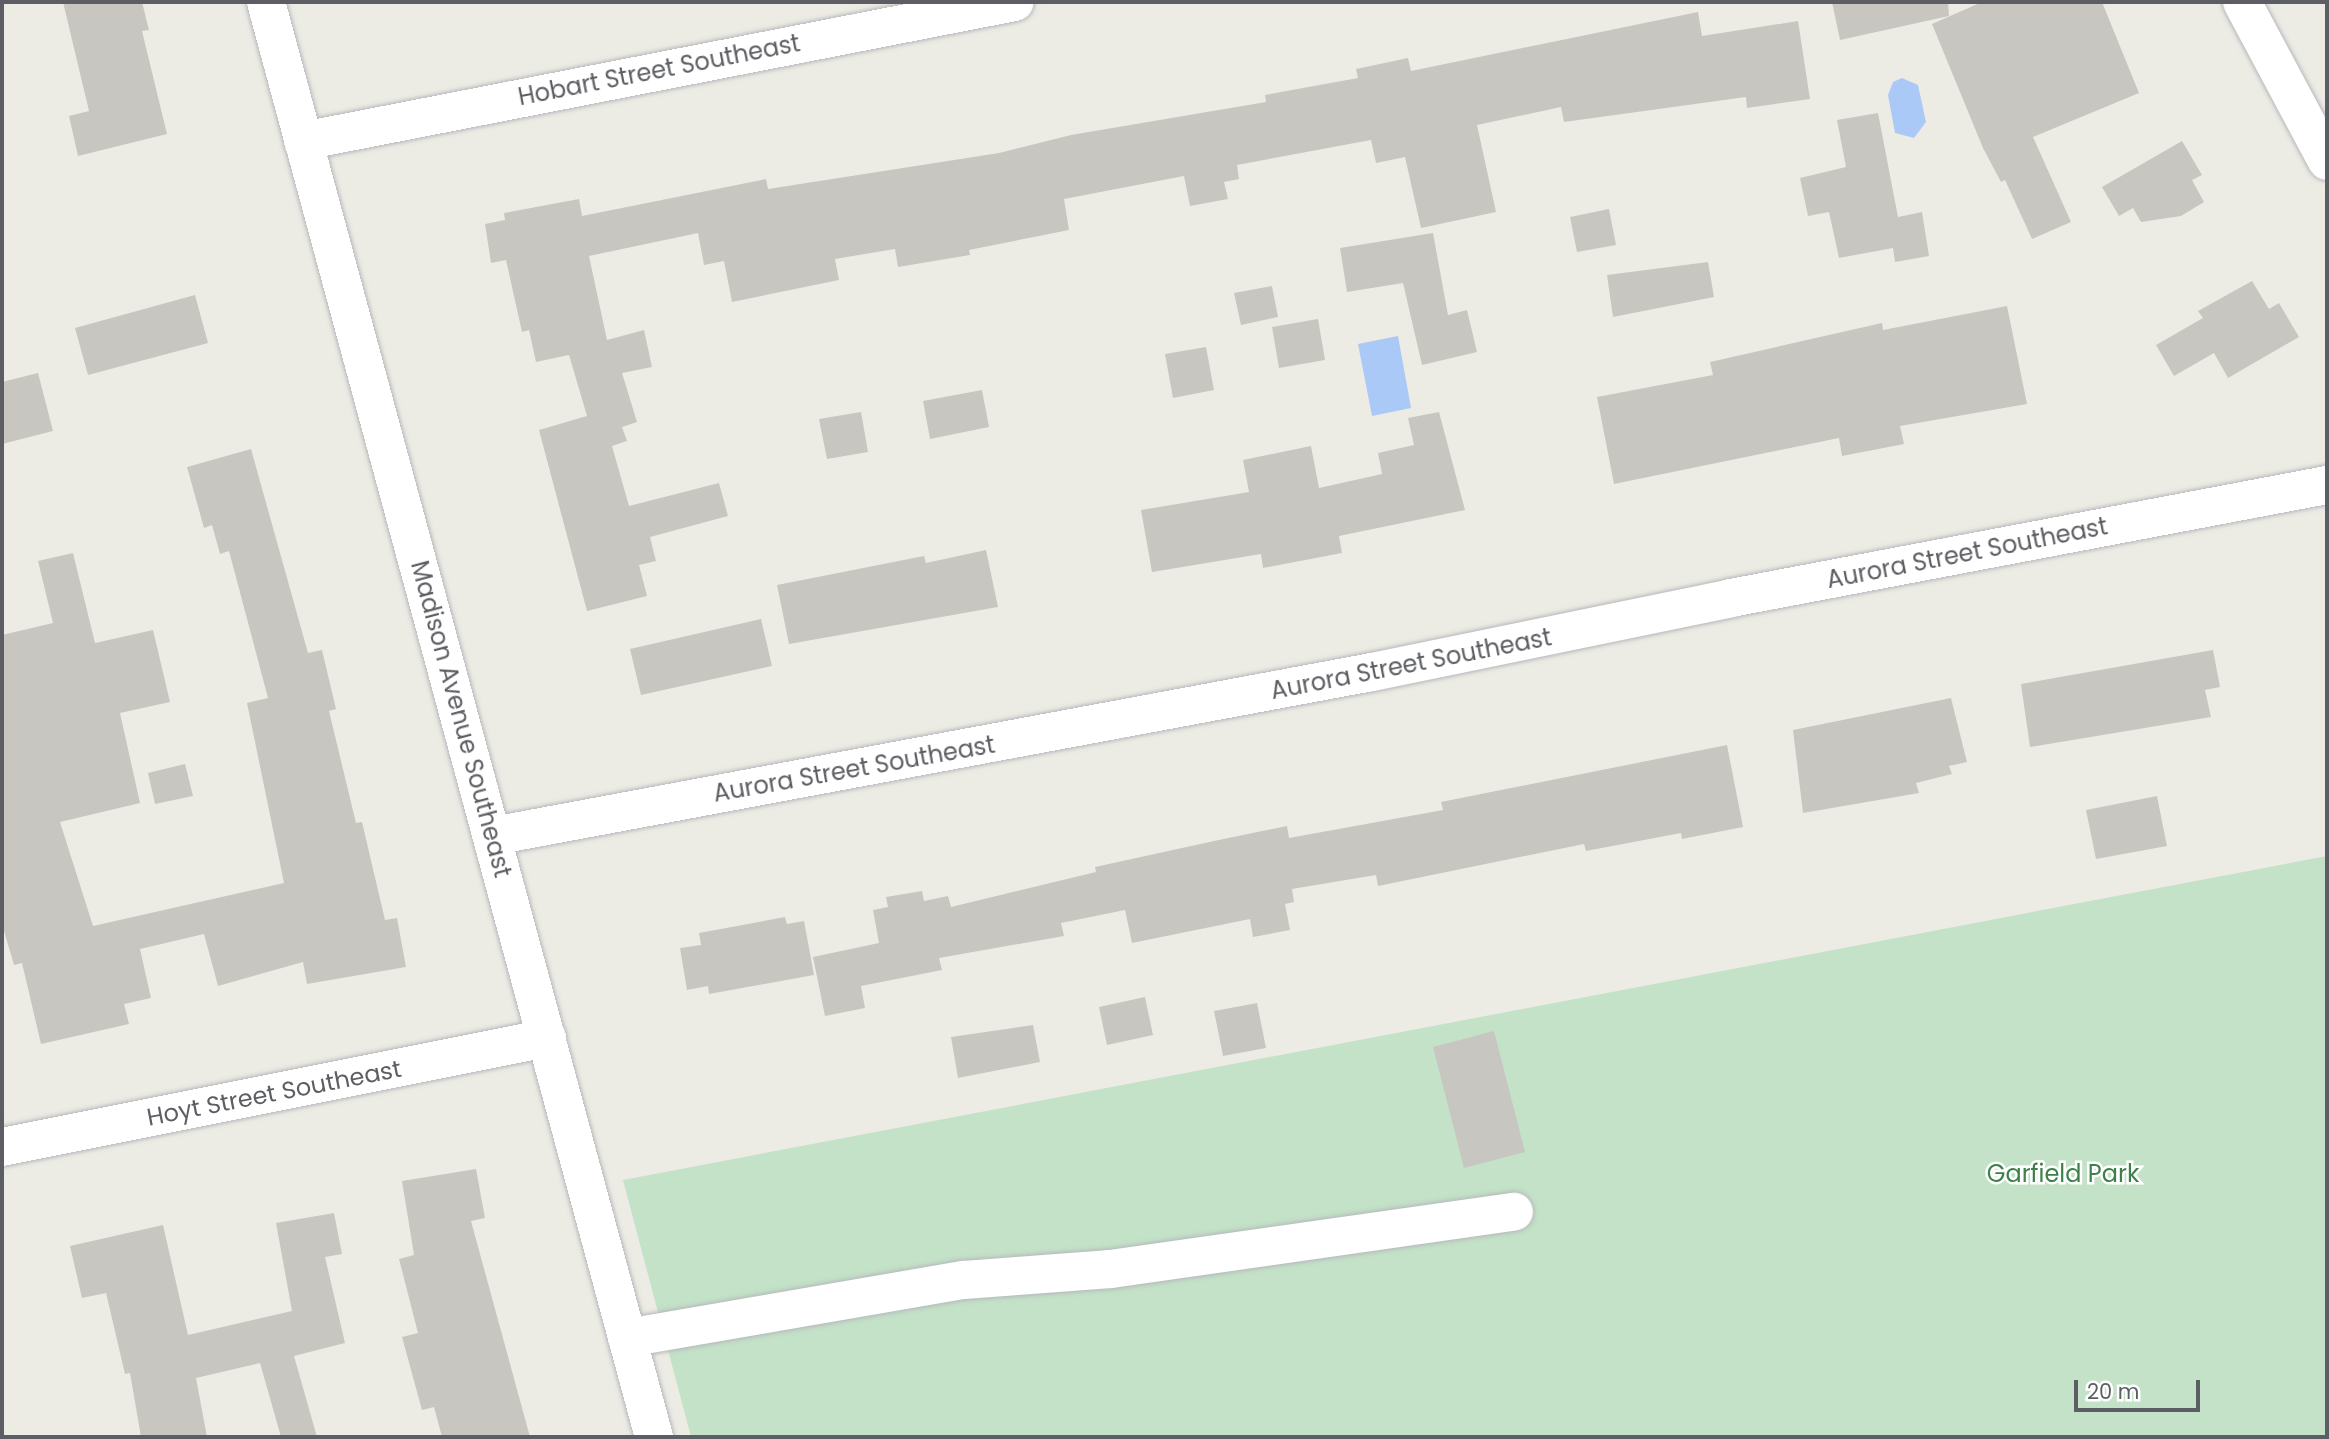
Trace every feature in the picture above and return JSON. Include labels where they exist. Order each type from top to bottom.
[{"type":"street","name":"Madison Avenue Southeast","points":[[266,2],[654,1437]]},
{"type":"street","name":"Hobart Street Southeast","points":[[303,141],[1015,2]]},
{"type":"street","points":[[2242,2],[2327,161]]},
{"type":"street","name":"Aurora Street Southeast","points":[[493,836],[1372,673],[1744,596],[2327,485]]},
{"type":"street","name":"Hoyt Street Southeast","points":[[2,1147],[547,1038]]},
{"type":"street","points":[[627,1338],[964,1280],[1111,1269],[1514,1212]]},
{"type":"green space","name":"Garfield Park","points":[[2327,856],[2327,1437],[691,1437],[623,1180]]},
{"type":"water","points":[[1902,78],[1918,85],[1926,122],[1914,138],[1895,133],[1888,95],[1893,82]]},
{"type":"water","points":[[1398,336],[1411,408],[1372,416],[1358,344]]},
{"type":"building","points":[[63,2],[142,2],[149,30],[142,31],[167,134],[78,156],[69,116],[89,111]]},
{"type":"building","points":[[1832,2],[1948,2],[1949,16],[1840,40]]},
{"type":"building","points":[[1982,2],[2102,2],[2139,93],[2033,137],[2071,222],[2032,239],[2005,180],[2001,182],[1983,148],[1932,24]]},
{"type":"building","points":[[1698,12],[1702,36],[1798,21],[1810,99],[1747,108],[1746,97],[1564,122],[1561,107],[1477,125],[1496,212],[1421,228],[1405,157],[1376,163],[1371,140],[1237,165],[1239,179],[1224,182],[1228,199],[1190,206],[1184,176],[1064,199],[1069,230],[969,250],[970,255],[898,267],[895,249],[835,259],[839,280],[732,302],[724,261],[704,265],[698,233],[589,256],[607,340],[644,330],[652,367],[622,373],[637,422],[622,427],[627,441],[612,446],[629,506],[719,483],[728,516],[650,537],[656,561],[639,565],[647,596],[587,611],[539,430],[587,416],[569,355],[536,362],[529,330],[522,332],[506,260],[491,263],[485,224],[505,220],[504,213],[579,199],[582,216],[766,179],[768,189],[999,153],[1071,135],[1266,102],[1265,95],[1358,78],[1356,69],[1408,58],[1411,71]]},
{"type":"building","points":[[1878,113],[1898,217],[1922,212],[1929,256],[1895,262],[1893,248],[1839,258],[1829,212],[1808,216],[1800,178],[1846,167],[1837,120]]},
{"type":"building","points":[[2182,141],[2202,175],[2192,180],[2204,202],[2181,216],[2141,222],[2133,208],[2119,216],[2102,187]]},
{"type":"building","points":[[1609,209],[1616,245],[1577,252],[1570,217]]},
{"type":"building","points":[[1433,233],[1448,315],[1467,310],[1477,352],[1422,365],[1403,283],[1347,292],[1340,248]]},
{"type":"building","points":[[1708,262],[1714,297],[1613,317],[1607,275]]},
{"type":"building","points":[[2252,281],[2269,309],[2279,303],[2299,337],[2228,378],[2214,353],[2174,376],[2156,345],[2203,318],[2198,311]]},
{"type":"building","points":[[1272,286],[1278,317],[1241,325],[1234,293]]},
{"type":"building","points":[[195,295],[208,343],[88,375],[75,328]]},
{"type":"building","points":[[2007,306],[2027,404],[1900,426],[1904,444],[1842,456],[1839,438],[1614,484],[1597,397],[1713,375],[1710,362],[1882,323],[1883,330]]},
{"type":"building","points":[[1318,319],[1325,360],[1279,368],[1272,327]]},
{"type":"building","points":[[1206,347],[1214,390],[1173,398],[1165,354]]},
{"type":"building","points":[[38,373],[53,431],[2,444],[2,382]]},
{"type":"building","points":[[982,390],[989,427],[930,439],[923,401]]},
{"type":"building","points":[[861,412],[868,452],[827,459],[819,419]]},
{"type":"building","points":[[1439,412],[1465,510],[1339,536],[1342,553],[1263,568],[1261,554],[1152,572],[1141,510],[1249,492],[1243,460],[1311,446],[1319,488],[1382,474],[1378,453],[1414,445],[1408,418]]},
{"type":"building","points":[[251,449],[308,653],[322,650],[336,709],[329,711],[356,823],[362,822],[385,920],[397,918],[406,967],[307,984],[303,962],[218,986],[204,934],[140,949],[151,998],[124,1004],[129,1024],[41,1044],[22,963],[14,965],[2,924],[2,635],[53,623],[38,561],[73,553],[95,643],[153,630],[170,702],[120,713],[140,803],[60,822],[93,926],[284,883],[247,703],[268,698],[229,551],[220,554],[212,525],[204,528],[187,467]]},
{"type":"building","points":[[986,550],[998,607],[789,644],[777,585],[924,556],[926,563]]},
{"type":"building","points":[[761,619],[772,666],[641,695],[630,649]]},
{"type":"building","points":[[2213,650],[2220,687],[2205,690],[2211,717],[2030,747],[2021,684]]},
{"type":"building","points":[[1951,698],[1967,762],[1949,766],[1952,774],[1916,783],[1919,793],[1803,813],[1793,730]]},
{"type":"building","points":[[1727,745],[1743,827],[1682,839],[1681,833],[1586,851],[1584,844],[1378,886],[1376,875],[1292,889],[1294,902],[1285,904],[1290,930],[1253,937],[1250,919],[1132,943],[1125,910],[1061,923],[1064,936],[939,958],[942,970],[861,986],[865,1008],[825,1016],[813,957],[879,943],[873,910],[888,907],[886,897],[922,891],[924,901],[948,896],[951,907],[1096,872],[1095,867],[1214,841],[1287,826],[1289,838],[1443,810],[1441,802]]},
{"type":"building","points":[[185,764],[193,796],[155,804],[148,773]]},
{"type":"building","points":[[2157,796],[2167,846],[2096,859],[2086,810]]},
{"type":"building","points":[[785,917],[787,924],[804,921],[814,975],[709,994],[708,986],[687,990],[680,948],[701,945],[699,933]]},
{"type":"building","points":[[1145,997],[1153,1035],[1107,1045],[1099,1007]]},
{"type":"building","points":[[1257,1003],[1266,1048],[1223,1056],[1214,1011]]},
{"type":"building","points":[[1033,1025],[1040,1062],[958,1078],[951,1037]]},
{"type":"building","points":[[1494,1031],[1525,1152],[1464,1168],[1433,1047]]},
{"type":"building","points":[[476,1169],[485,1218],[471,1221],[530,1437],[442,1437],[434,1407],[422,1410],[402,1337],[418,1333],[399,1259],[414,1255],[402,1181]]},
{"type":"building","points":[[334,1213],[342,1254],[325,1257],[345,1343],[294,1356],[317,1437],[281,1437],[260,1363],[196,1378],[207,1437],[141,1437],[130,1373],[125,1374],[106,1293],[82,1298],[70,1246],[163,1225],[188,1335],[292,1311],[276,1223]]}]
